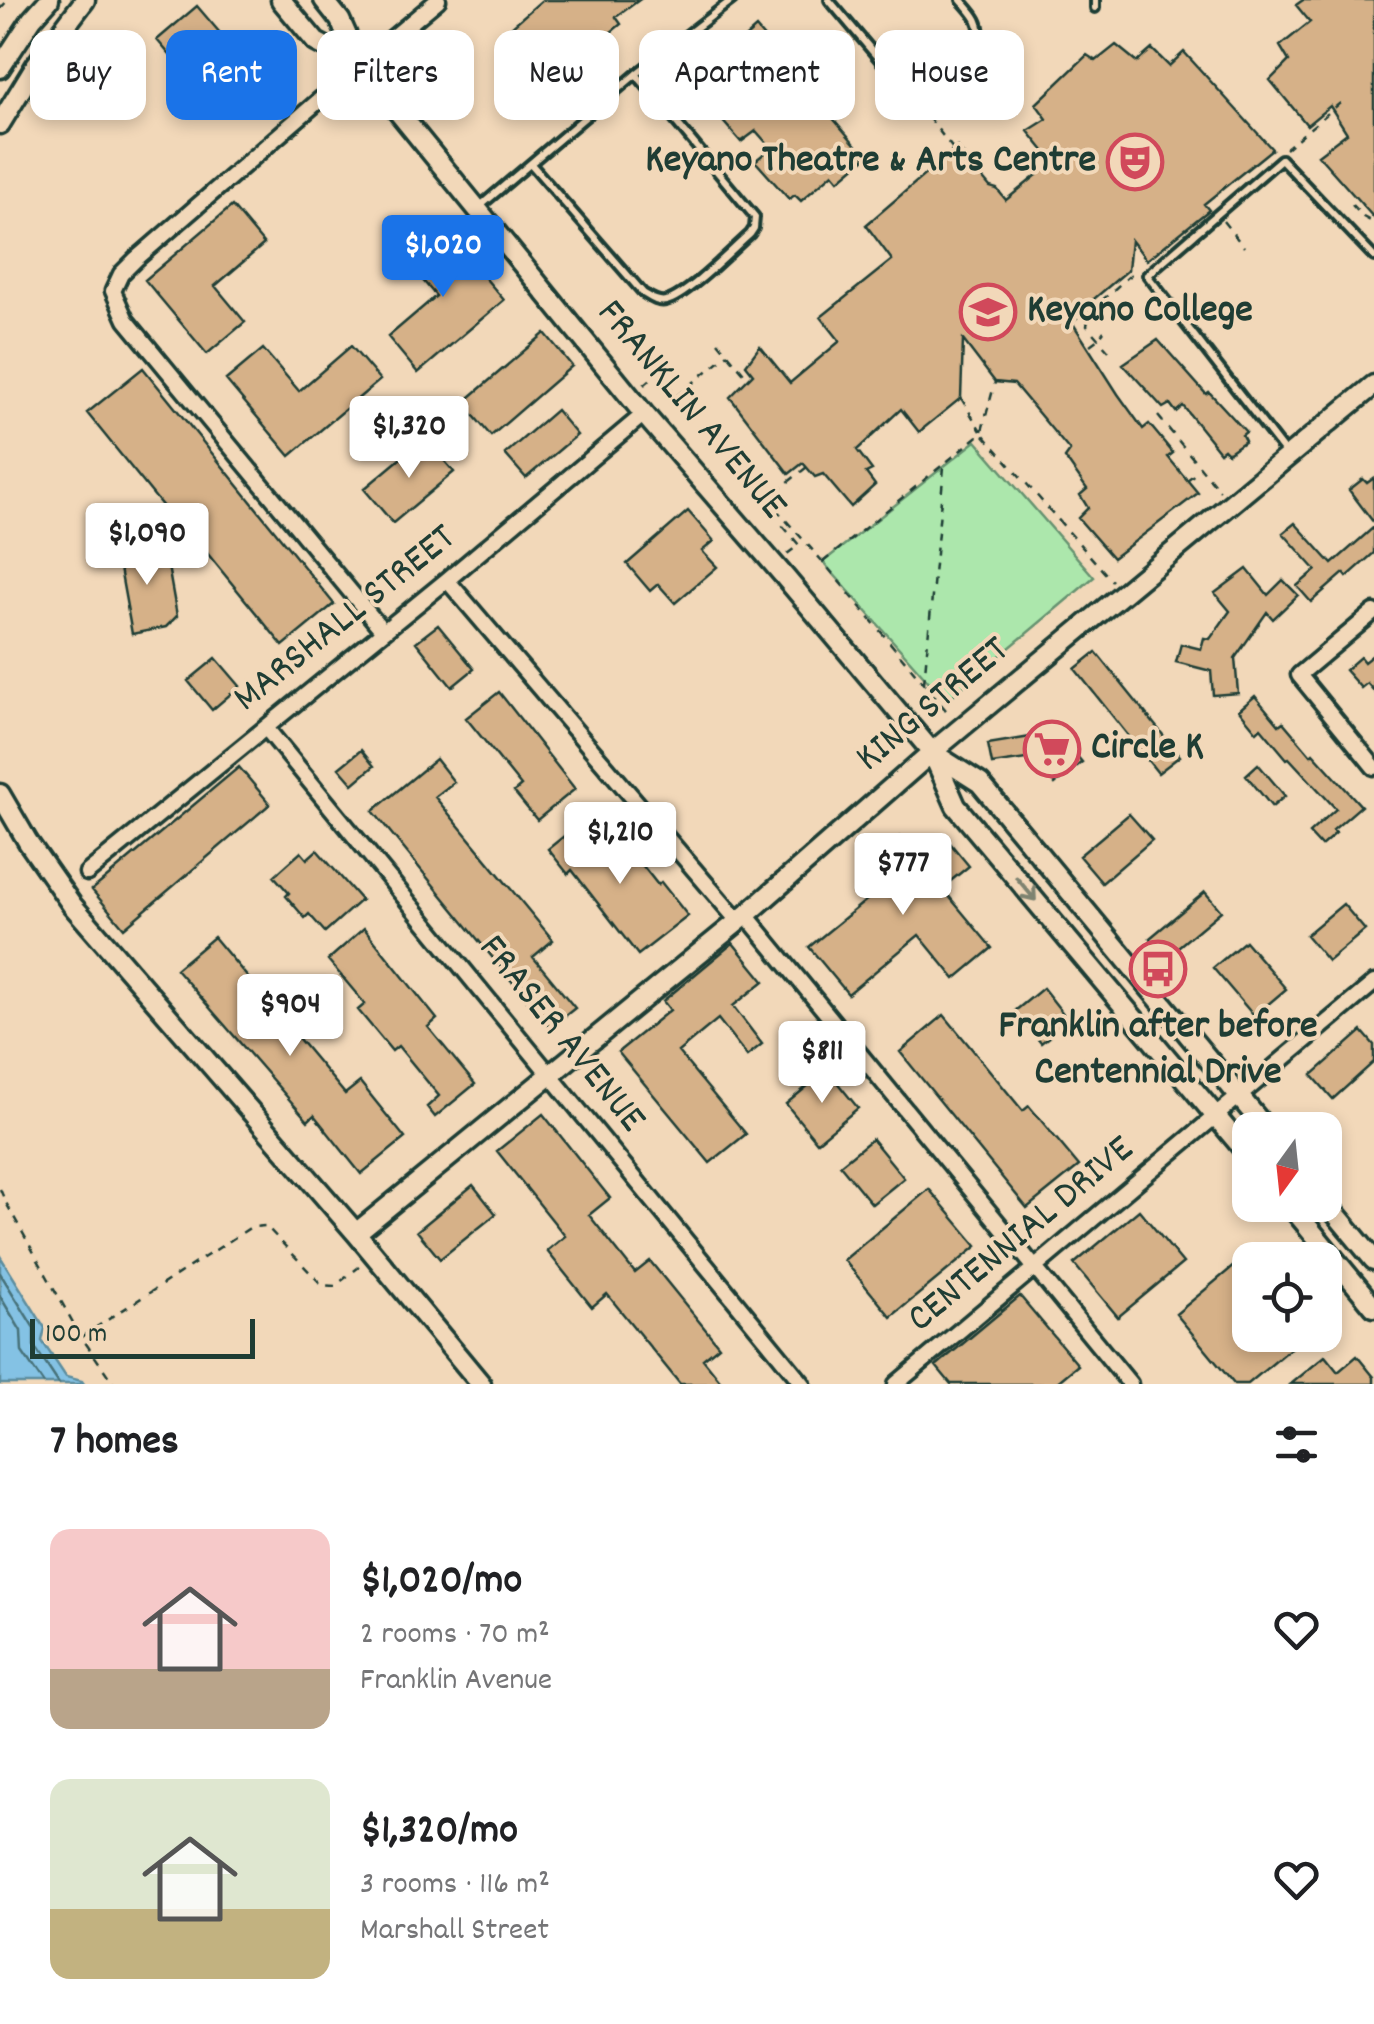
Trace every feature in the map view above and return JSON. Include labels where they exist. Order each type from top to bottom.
[{"type":"main road","points":[[0,68],[49,0]]},
{"type":"main road","points":[[0,124],[36,65],[84,0]]},
{"type":"main road","name":"FRANKLIN AVENUE","points":[[282,0],[317,42]]},
{"type":"main road","name":"FRANKLIN AVENUE","points":[[324,0],[345,30]]},
{"type":"main road","name":"FRANKLIN AVENUE","points":[[406,120],[644,414],[932,752],[956,806],[1232,1135]]},
{"type":"main road","name":"KING STREET","points":[[356,1233],[742,918],[932,752],[1374,385]]},
{"type":"main road","name":"FRANKLIN AVENUE","points":[[932,752],[980,783],[1252,1112]]},
{"type":"main road","points":[[0,794],[72,905],[356,1233],[480,1384]]},
{"type":"main road","points":[[1342,1221],[1374,1260]]},
{"type":"main road","points":[[1304,1222],[1374,1307]]},
{"type":"street","points":[[401,30],[438,0]]},
{"type":"street","points":[[317,101],[136,259],[120,274],[113,291],[126,320],[383,631]]},
{"type":"street","name":"MARSHALL STREET","points":[[87,873],[644,414]]},
{"type":"street","points":[[446,580],[742,918],[1130,1384]]},
{"type":"street","points":[[1374,612],[1299,675],[1374,767]]},
{"type":"street","name":"FRASER AVENUE","points":[[266,728],[803,1384]]},
{"type":"street","name":"CENTENNIAL DRIVE","points":[[896,1384],[1373,984]]},
{"type":"lane","points":[[478,209],[636,74],[732,0]]},
{"type":"lane","points":[[828,0],[875,55]]},
{"type":"lane","points":[[961,0],[977,19],[980,30]]},
{"type":"lane","points":[[531,164],[643,293],[657,302],[666,302],[688,288],[750,234],[755,217],[636,74]]},
{"type":"lane","points":[[1288,456],[1147,275],[1281,159],[1374,257]]},
{"type":"path","points":[[0,9],[8,0]]},
{"type":"path","points":[[1281,159],[1278,155],[1345,98]]},
{"type":"path","points":[[930,120],[954,150]]},
{"type":"path","points":[[1352,205],[1374,223]]},
{"type":"path","points":[[1217,214],[1244,247]]},
{"type":"path","points":[[1109,351],[1088,326],[1089,312],[1142,264]]},
{"type":"path","points":[[1090,345],[1104,331]]},
{"type":"path","points":[[718,342],[748,378]]},
{"type":"path","points":[[630,397],[658,374],[677,396],[728,354]]},
{"type":"path","points":[[823,562],[982,433],[995,382]]},
{"type":"path","points":[[961,398],[982,433],[1123,593]]},
{"type":"path","points":[[1158,416],[1230,504]]},
{"type":"path","points":[[727,468],[732,463],[751,484],[754,480],[952,718]]},
{"type":"path","points":[[924,684],[944,464]]},
{"type":"path","points":[[767,499],[807,468]]},
{"type":"path","points":[[1187,480],[1201,469]]},
{"type":"path","points":[[0,1189],[81,1337],[114,1384]]},
{"type":"path","points":[[81,1337],[251,1227],[266,1226],[316,1280],[329,1287],[366,1261]]},
{"type":"green space","points":[[976,441],[1094,577],[946,701],[823,562]]},
{"type":"water","points":[[0,1256],[45,1328],[42,1341],[66,1377],[84,1384],[0,1384]]},
{"type":"building","points":[[542,0],[639,0],[616,17],[621,24],[614,30],[508,30]]},
{"type":"building","points":[[1303,0],[1374,0],[1374,218],[1318,155],[1347,133],[1330,106],[1307,125],[1270,80],[1289,61],[1280,46],[1310,22],[1296,5]]},
{"type":"building","points":[[197,6],[218,30],[169,30]]},
{"type":"building","points":[[166,32],[166,51],[157,40]]},
{"type":"building","points":[[1116,45],[1137,62],[1152,49],[1169,66],[1184,52],[1272,149],[1204,204],[1209,210],[1147,260],[1131,240],[1128,270],[1072,322],[1143,429],[1149,424],[1173,453],[1168,457],[1198,493],[1113,558],[1078,518],[1088,508],[1080,495],[1087,489],[1065,458],[1070,451],[1014,384],[995,382],[963,340],[961,398],[919,432],[901,409],[857,450],[872,470],[866,473],[875,485],[851,507],[823,474],[815,477],[803,463],[789,474],[730,397],[753,374],[746,365],[760,346],[790,383],[840,341],[821,317],[892,260],[866,225],[957,147],[1006,200],[1053,162],[1028,131],[1047,119],[1036,104],[1087,55],[1096,61]]},
{"type":"building","points":[[722,120],[834,120],[866,157],[839,180],[833,173],[801,201],[795,195],[789,199],[755,161],[771,148],[756,131],[741,142]]},
{"type":"building","points":[[232,206],[264,244],[215,286],[245,322],[207,354],[145,280]]},
{"type":"building","points":[[440,225],[504,300],[418,373],[388,337],[436,296],[403,257]]},
{"type":"building","points":[[545,333],[572,366],[491,436],[463,403]]},
{"type":"building","points":[[1158,340],[1246,432],[1242,435],[1245,441],[1228,453],[1224,449],[1220,452],[1183,406],[1176,412],[1170,404],[1163,408],[1123,364]]},
{"type":"building","points":[[351,346],[380,380],[290,456],[226,380],[263,349],[299,391]]},
{"type":"building","points":[[143,368],[334,604],[283,646],[198,542],[194,545],[87,413]]},
{"type":"building","points":[[556,410],[577,435],[526,478],[505,454]]},
{"type":"building","points":[[425,438],[454,472],[393,523],[364,489]]},
{"type":"building","points":[[1374,478],[1374,523],[1349,490],[1363,479],[1367,483]]},
{"type":"building","points":[[688,511],[714,541],[702,551],[717,567],[675,603],[658,584],[650,591],[627,564]]},
{"type":"building","points":[[1295,523],[1332,564],[1374,527],[1374,553],[1311,602],[1297,586],[1316,570],[1283,533]]},
{"type":"building","points":[[164,544],[177,616],[166,627],[132,634],[117,552]]},
{"type":"building","points":[[1247,569],[1268,595],[1283,580],[1298,595],[1273,619],[1267,612],[1235,658],[1238,693],[1213,695],[1211,671],[1176,662],[1181,644],[1201,649],[1204,638],[1210,639],[1230,611],[1215,593]]},
{"type":"building","points":[[438,625],[474,669],[452,687],[416,642]]},
{"type":"building","points":[[1096,652],[1180,756],[1158,773],[1075,669]]},
{"type":"building","points":[[1374,654],[1374,691],[1367,683],[1361,688],[1345,670],[1360,657],[1364,662]]},
{"type":"building","points":[[216,658],[240,686],[212,710],[188,681]]},
{"type":"building","points":[[499,692],[575,789],[537,820],[514,792],[521,786],[466,718]]},
{"type":"building","points":[[1255,696],[1361,806],[1321,846],[1309,833],[1336,809],[1261,728],[1257,732],[1239,710]]},
{"type":"building","name":"Circle K","points":[[1050,724],[1082,762],[1055,784],[1033,758],[992,764],[988,744],[1036,736]]},
{"type":"building","points":[[361,750],[374,766],[353,784],[339,768]]},
{"type":"building","points":[[436,759],[454,782],[435,797],[553,940],[533,957],[575,1008],[550,1028],[373,811]]},
{"type":"building","points":[[1258,764],[1285,796],[1272,807],[1246,775]]},
{"type":"building","points":[[239,767],[270,804],[124,928],[92,890]]},
{"type":"building","points":[[1129,814],[1152,840],[1102,883],[1079,856]]},
{"type":"building","points":[[584,820],[614,858],[628,847],[688,916],[638,955],[572,870],[568,874],[548,849]]},
{"type":"building","points":[[900,837],[923,865],[950,843],[969,866],[942,888],[992,948],[955,979],[919,935],[848,994],[809,947],[880,889],[862,868]]},
{"type":"building","points":[[317,850],[361,900],[325,932],[309,914],[305,918],[274,876],[301,852],[307,859]]},
{"type":"building","points":[[1205,892],[1221,911],[1166,957],[1150,938]]},
{"type":"building","points":[[1343,904],[1365,930],[1328,961],[1306,935]]},
{"type":"building","points":[[364,928],[437,1019],[428,1027],[475,1084],[435,1117],[427,1107],[439,1096],[398,1046],[392,1051],[358,1010],[365,1004],[328,960]]},
{"type":"building","points":[[214,937],[345,1094],[360,1082],[405,1138],[361,1174],[314,1115],[308,1121],[176,969]]},
{"type":"building","points":[[1245,941],[1286,989],[1254,1016],[1213,968]]},
{"type":"building","points":[[733,943],[764,981],[733,1006],[762,1044],[747,1056],[718,1019],[678,1052],[746,1134],[710,1163],[618,1052],[670,1010],[663,1001]]},
{"type":"building","points":[[1043,988],[1069,1021],[1041,1043],[1015,1011]]},
{"type":"building","points":[[944,1015],[1023,1111],[1029,1106],[1079,1166],[1027,1208],[900,1052]]},
{"type":"building","points":[[1362,1031],[1374,1045],[1374,1062],[1333,1099],[1312,1075]]},
{"type":"building","points":[[827,1070],[858,1108],[817,1142],[786,1104]]},
{"type":"building","points":[[543,1114],[610,1198],[589,1215],[635,1273],[650,1261],[719,1346],[703,1359],[723,1384],[680,1384],[607,1294],[592,1307],[547,1251],[565,1236],[497,1151]]},
{"type":"building","points":[[872,1139],[904,1178],[872,1204],[840,1165]]},
{"type":"building","points":[[473,1185],[496,1214],[440,1259],[417,1231]]},
{"type":"building","points":[[929,1189],[977,1246],[891,1317],[844,1260]]},
{"type":"building","points":[[1139,1210],[1183,1263],[1118,1317],[1074,1264]]},
{"type":"building","points":[[1232,1267],[1232,1352],[1287,1352],[1248,1384],[1234,1384],[1176,1314]]},
{"type":"building","points":[[1020,1296],[1078,1365],[1055,1384],[951,1384],[936,1366]]},
{"type":"building","points":[[1325,1356],[1338,1372],[1357,1356],[1374,1377],[1374,1384],[1291,1384]]},
{"type":"place","name":"Keyano Theatre & Arts Centre","points":[[1135,162]]},
{"type":"place","name":"Keyano College","points":[[988,312]]},
{"type":"place","name":"Circle K","points":[[1052,749]]},
{"type":"place","name":"Franklin after before Centennial Drive","points":[[1158,969]]}]
